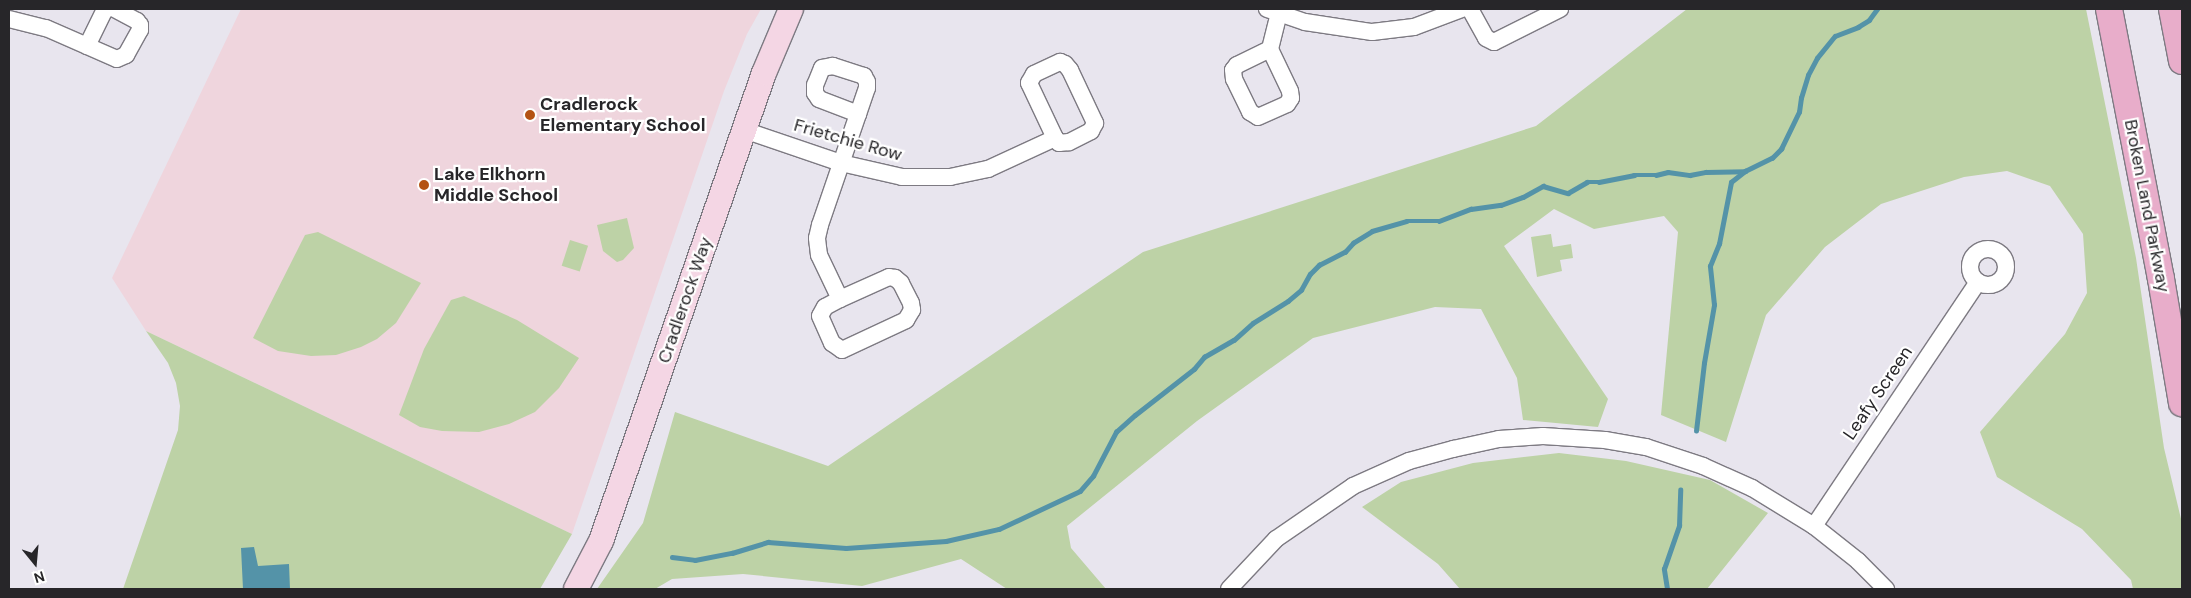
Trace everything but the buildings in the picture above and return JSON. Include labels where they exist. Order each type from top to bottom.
[{"type":"main road","name":"Broken Land Parkway","points":[[2109,9],[2158,260],[2182,403]]},
{"type":"main road","points":[[2172,9],[2182,61]]},
{"type":"street","points":[[86,46],[107,9]]},
{"type":"street","points":[[9,20],[46,28],[117,59],[126,55],[140,26],[138,21],[114,9]]},
{"type":"street","name":"Cradlerock Way","points":[[576,589],[601,541],[767,64],[791,9]]},
{"type":"street","points":[[1270,49],[1273,11],[1305,22],[1372,32],[1414,27],[1462,9]]},
{"type":"street","points":[[1470,9],[1486,38],[1494,42],[1560,9]]},
{"type":"street","name":"Frietchie Row","points":[[1060,62],[1065,64],[1070,70],[1096,123],[1091,132],[1069,142],[1059,142],[1055,138],[1029,84],[1034,74],[1060,62]]},
{"type":"street","points":[[840,300],[824,270],[819,255],[818,238],[858,114]]},
{"type":"street","name":"Frietchie Row","points":[[744,130],[841,163],[902,177],[950,177],[988,170],[1055,138]]},
{"type":"street","points":[[889,277],[895,278],[901,284],[911,303],[912,310],[906,320],[842,350],[832,344],[820,316],[825,307],[840,300],[889,277]]},
{"type":"street","name":"Leafy Screen","points":[[1814,526],[1978,282]]},
{"type":"street","points":[[1230,589],[1276,538],[1352,486],[1409,461],[1478,442],[1524,436],[1605,440],[1646,447],[1703,466],[1752,488],[1814,526],[1858,561],[1883,588]]},
{"type":"shaded area","name":"Lake Elkhorn Middle School","points":[[241,9],[761,9],[747,34],[724,91],[572,534],[146,331],[112,278]]},
{"type":"green space","points":[[1687,9],[2086,9],[2136,258],[2164,448],[2182,523],[2182,589],[2133,589],[2131,580],[2082,529],[1997,477],[1980,432],[2065,334],[2087,293],[2083,234],[2050,186],[2007,171],[1964,177],[1881,204],[1825,247],[1766,315],[1726,442],[1661,415],[1678,232],[1664,216],[1594,229],[1554,209],[1504,246],[1608,399],[1598,427],[1523,420],[1517,378],[1481,309],[1435,307],[1313,338],[1197,421],[1067,526],[1071,548],[1106,589],[1007,589],[961,559],[862,586],[743,574],[672,579],[655,589],[597,589],[643,523],[675,412],[828,466],[1143,252],[1536,126]]},
{"type":"green space","points":[[627,218],[634,248],[623,260],[617,262],[603,251],[597,225]]},
{"type":"green space","points":[[318,232],[421,283],[396,323],[377,339],[361,347],[336,355],[311,356],[278,351],[253,338],[305,235]]},
{"type":"green space","points":[[1551,234],[1553,247],[1571,244],[1573,258],[1560,260],[1562,271],[1537,277],[1531,237]]},
{"type":"green space","points":[[570,240],[588,246],[580,272],[562,266]]},
{"type":"green space","points":[[464,296],[517,320],[579,358],[559,388],[535,412],[509,424],[479,432],[442,431],[420,427],[399,415],[424,349],[451,300]]},
{"type":"green space","points":[[146,331],[572,534],[540,589],[123,589],[178,430],[180,406],[176,383],[168,363]]},
{"type":"green space","points":[[1559,453],[1626,461],[1710,480],[1768,513],[1707,589],[1460,589],[1438,564],[1362,507],[1401,482],[1473,463]]},
{"type":"water","points":[[254,547],[258,566],[289,564],[290,589],[243,589],[241,548]]},
{"type":"waterway","points":[[1696,431],[1704,363],[1714,305],[1710,266],[1719,244],[1731,182],[1745,171],[1772,158],[1781,149],[1799,112],[1808,75],[1817,58],[1835,36],[1858,27],[1869,20],[1877,9]]},
{"type":"waterway","points":[[672,557],[695,560],[732,553],[768,542],[846,548],[946,541],[999,529],[1080,491],[1093,476],[1116,432],[1135,415],[1194,369],[1204,357],[1234,340],[1253,323],[1288,301],[1301,290],[1310,274],[1319,265],[1345,252],[1353,243],[1372,231],[1407,221],[1439,221],[1471,209],[1501,205],[1523,197],[1543,186],[1568,193],[1587,182],[1599,182],[1634,175],[1656,175],[1668,172],[1690,175],[1706,172],[1745,171]]},
{"type":"waterway","points":[[1667,589],[1664,569],[1679,526],[1680,490]]},
{"type":"place","name":"Cradlerock Elementary School","points":[[530,115]]},
{"type":"place","name":"Lake Elkhorn Middle School","points":[[424,185]]}]
